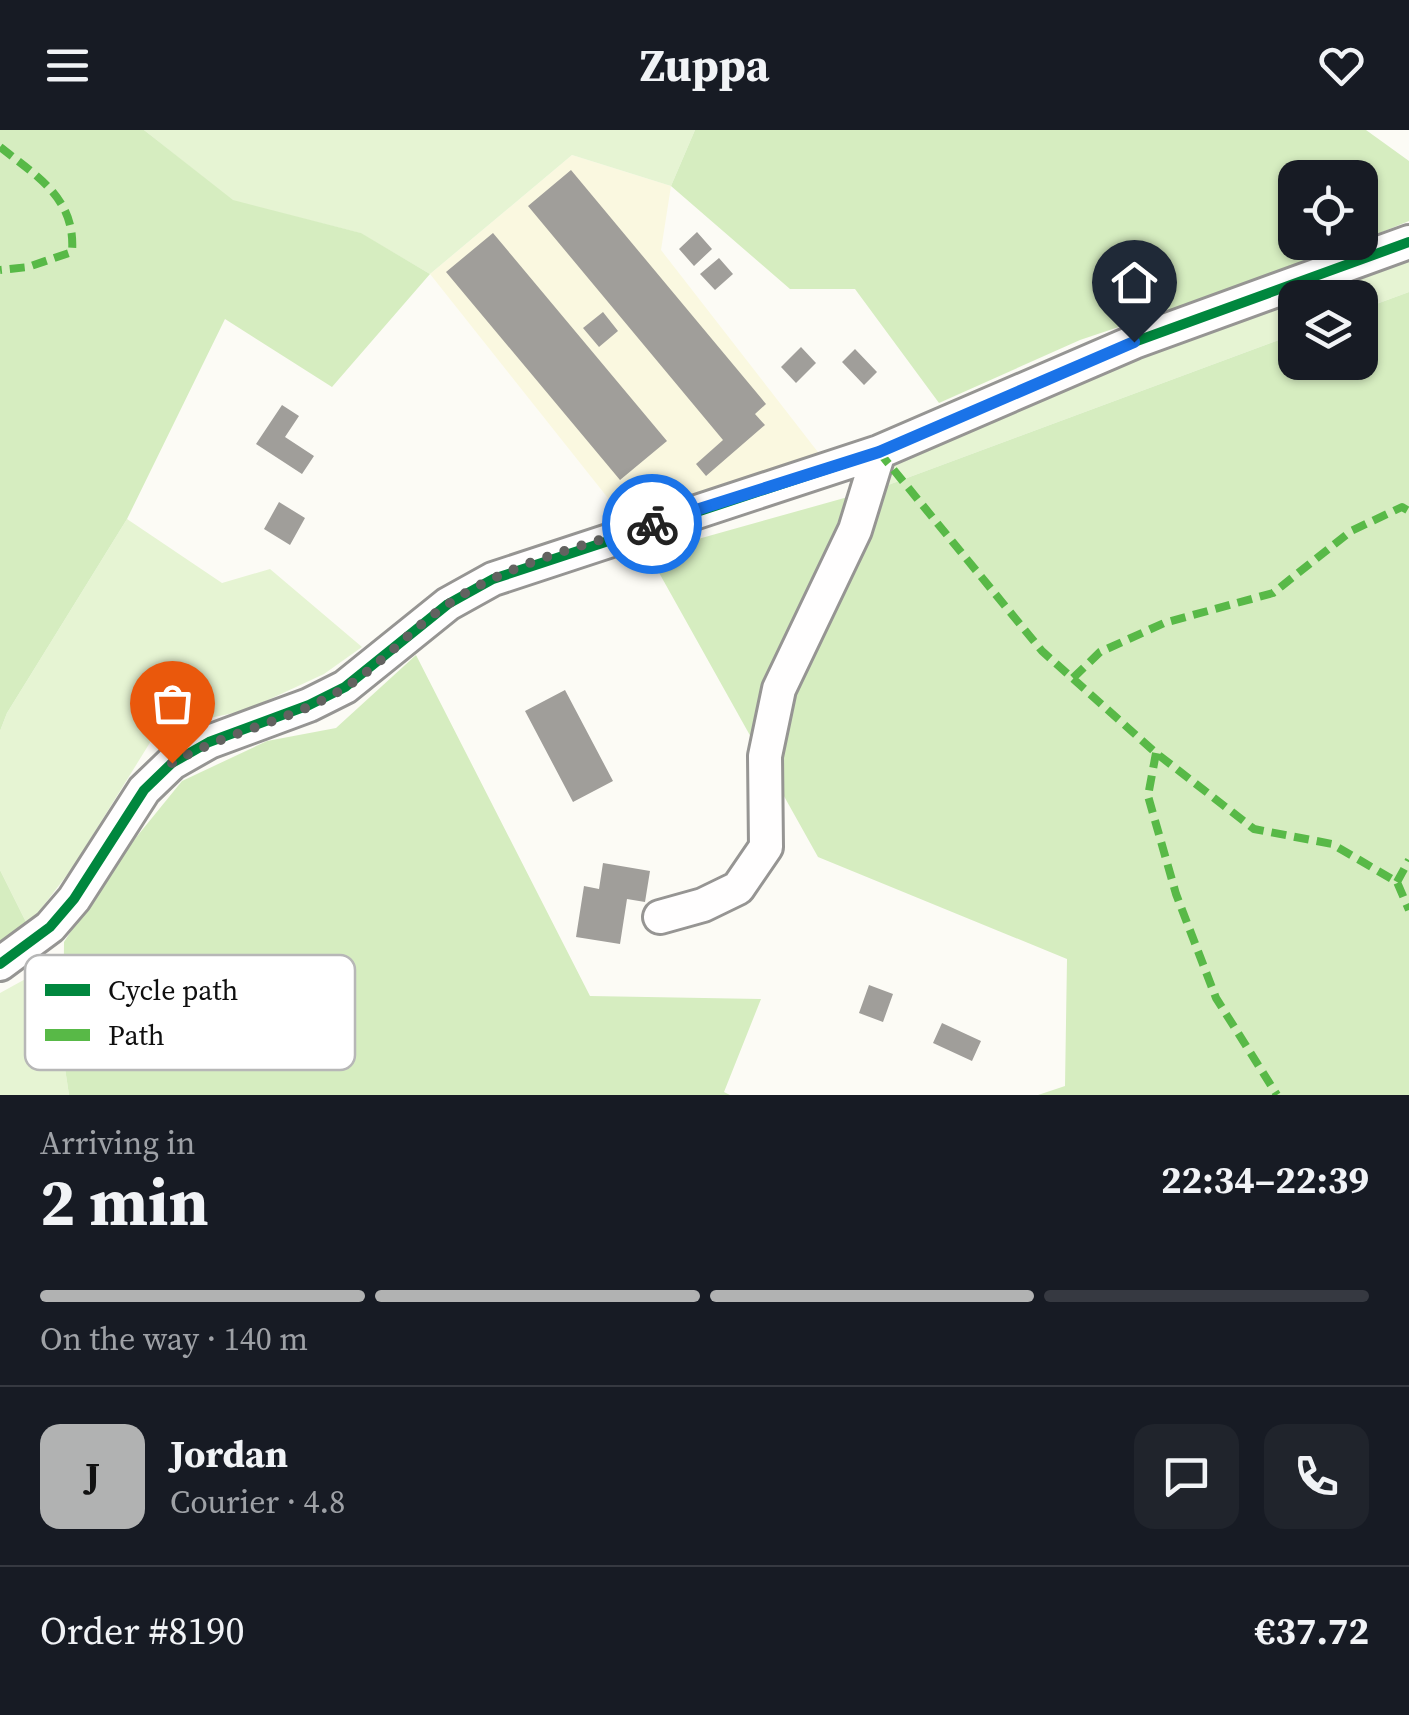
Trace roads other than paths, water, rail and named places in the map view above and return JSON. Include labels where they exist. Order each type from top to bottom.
[{"type":"street","points":[[0,964],[50,927],[74,899],[144,790],[172,763],[209,742],[309,705],[345,687],[448,604],[493,579],[879,452],[1134,342],[1409,242]]},
{"type":"street","points":[[660,917],[703,905],[738,888],[766,847],[765,756],[779,689],[855,530],[879,452]]}]
